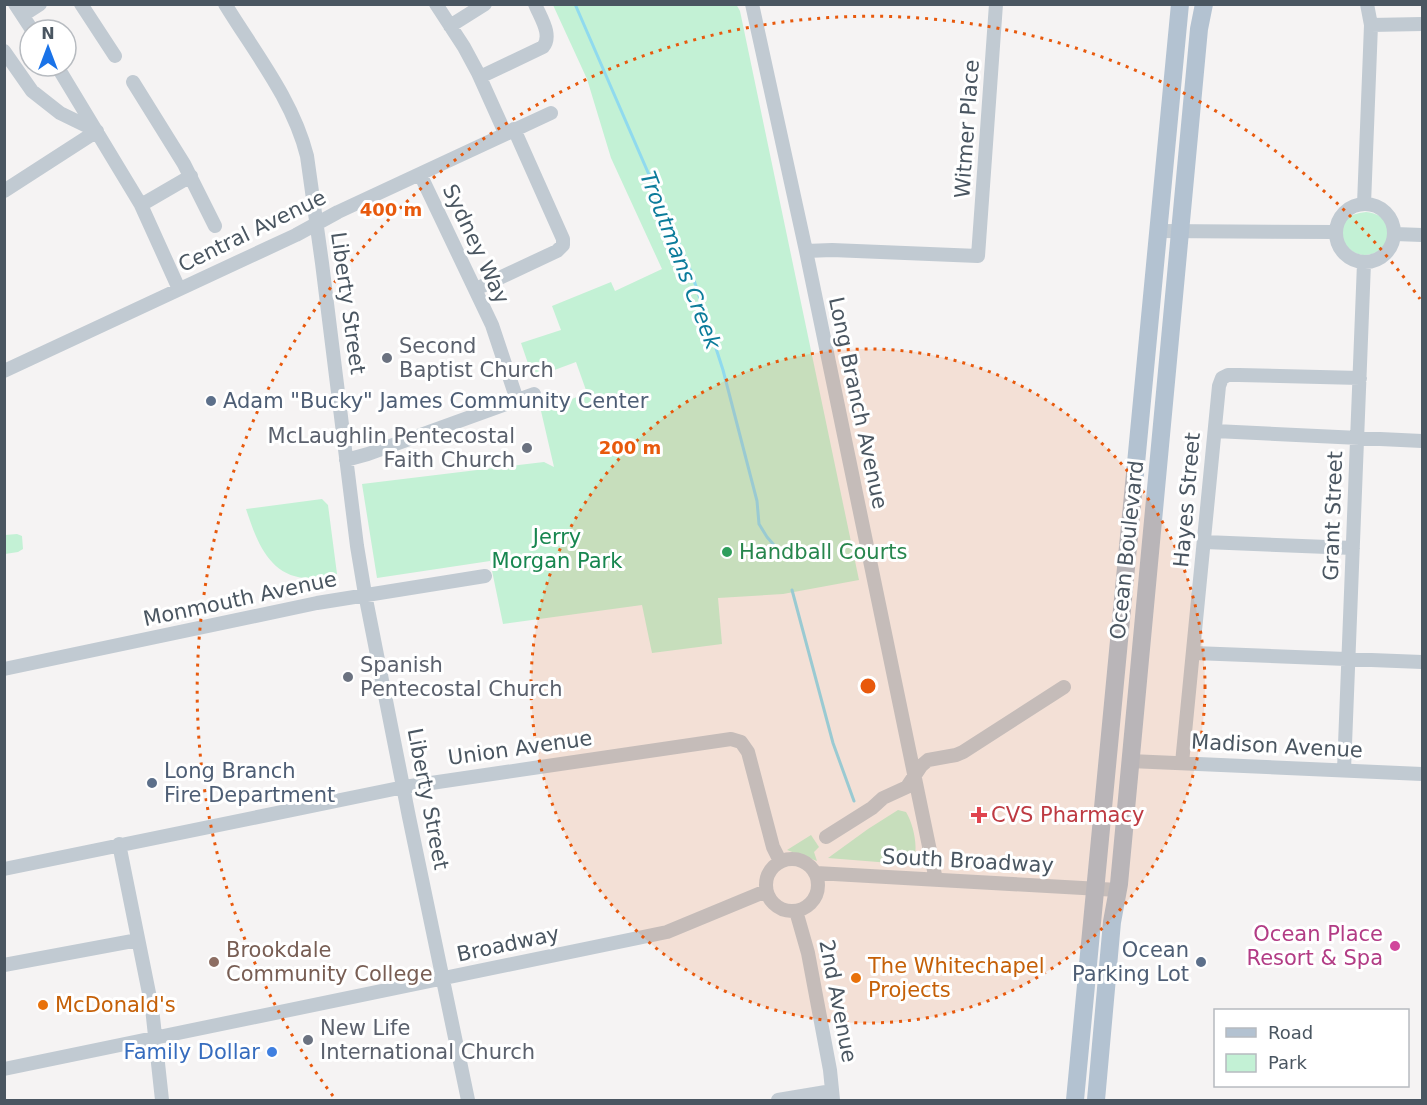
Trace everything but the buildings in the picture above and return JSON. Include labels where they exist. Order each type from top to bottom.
[{"type":"main road","name":"Ocean Boulevard","points":[[1075,1101],[1180,4]]},
{"type":"main road","name":"Ocean Boulevard","points":[[1096,1101],[1199,29],[1204,4]]},
{"type":"street","points":[[19,10],[40,4]]},
{"type":"street","points":[[81,4],[115,56]]},
{"type":"street","name":"Liberty Street","points":[[225,4],[296,122],[307,156],[365,594],[468,1101]]},
{"type":"street","points":[[436,4],[480,77],[563,239],[563,245],[557,251],[476,289]]},
{"type":"street","points":[[450,26],[485,4]]},
{"type":"street","points":[[480,77],[543,47],[547,42],[547,34],[535,4]]},
{"type":"street","name":"Long Branch Avenue","points":[[752,4],[806,251],[936,880]]},
{"type":"street","name":"Witmer Place","points":[[806,251],[978,256],[996,4]]},
{"type":"street","points":[[1364,204],[1371,25],[1367,4]]},
{"type":"street","points":[[1371,25],[1422,24]]},
{"type":"street","points":[[4,51],[32,92],[60,113],[97,131]]},
{"type":"street","points":[[64,78],[141,205],[179,289]]},
{"type":"street","points":[[133,82],[191,176],[215,226]]},
{"type":"street","name":"Central Avenue","points":[[4,371],[551,113]]},
{"type":"street","points":[[4,191],[97,131]]},
{"type":"street","name":"Sydney Way","points":[[420,174],[492,325],[517,400]]},
{"type":"street","points":[[141,205],[191,176]]},
{"type":"street","points":[[1364,204],[1382,209],[1389,216],[1395,234],[1385,255],[1364,263],[1355,261],[1340,250],[1335,232],[1337,223],[1347,209],[1364,204]]},
{"type":"street","points":[[1159,231],[1335,232]]},
{"type":"street","points":[[1395,234],[1422,235]]},
{"type":"street","name":"Grant Street","points":[[1344,770],[1364,263]]},
{"type":"street","name":"Hayes Street","points":[[1182,763],[1219,386],[1222,378],[1228,375],[1360,378]]},
{"type":"street","points":[[346,460],[534,394]]},
{"type":"street","points":[[1215,431],[1422,441]]},
{"type":"street","points":[[1205,542],[1353,548]]},
{"type":"street","name":"Monmouth Avenue","points":[[4,669],[365,594],[485,576]]},
{"type":"street","points":[[1194,652],[1422,662]]},
{"type":"street","points":[[826,837],[874,806],[885,796],[907,788],[921,766],[928,760],[963,752],[1064,687]]},
{"type":"street","name":"Union Avenue","points":[[4,868],[404,787],[731,739],[741,742],[748,752],[774,847],[780,861]]},
{"type":"street","name":"Madison Avenue","points":[[1130,761],[1422,774]]},
{"type":"street","points":[[119,844],[152,1008],[162,1101]]},
{"type":"street","points":[[796,859],[804,862],[816,873],[818,881],[816,897],[804,909],[796,911],[781,909],[774,905],[766,891],[767,877],[774,865],[780,861],[796,859]]},
{"type":"street","name":"South Broadway","points":[[816,873],[1118,890]]},
{"type":"street","name":"Broadway","points":[[4,1069],[668,932],[766,891]]},
{"type":"street","name":"2nd Avenue","points":[[796,911],[808,953],[830,1070],[832,1096]]},
{"type":"street","points":[[4,965],[138,940]]},
{"type":"street","points":[[778,1101],[832,1096]]},
{"type":"green space","name":"Jerry Morgan Park","points":[[736,4],[740,11],[859,580],[783,594],[718,598],[722,644],[652,653],[642,605],[503,624],[490,561],[377,578],[362,484],[544,462],[554,467],[541,411],[587,393],[576,362],[533,378],[521,343],[561,330],[552,306],[611,282],[615,291],[662,269],[611,158],[587,79],[553,5]]},
{"type":"green space","points":[[1366,212],[1384,219],[1390,230],[1388,242],[1372,254],[1361,254],[1351,250],[1340,233],[1342,224],[1350,216]]},
{"type":"green space","points":[[322,499],[328,505],[337,574],[313,578],[292,575],[273,563],[265,554],[246,509]]},
{"type":"green space","points":[[5,535],[22,536],[23,549],[5,554]]},
{"type":"green space","points":[[898,810],[906,812],[913,830],[915,851],[912,862],[903,864],[828,858],[868,829]]},
{"type":"green space","points":[[811,835],[819,847],[814,852],[817,861],[787,850]]},
{"type":"waterway","name":"Troutmans Creek","points":[[575,4],[692,274],[723,370],[757,501],[759,524],[781,553]]},
{"type":"waterway","points":[[792,590],[833,743],[854,801]]},
{"type":"place","name":"Second Baptist Church","points":[[387,358]]},
{"type":"place","name":"Adam \"Bucky\" James Community Center","points":[[211,401]]},
{"type":"place","name":"McLaughlin Pentecostal Faith Church","points":[[527,448]]},
{"type":"place","name":"Handball Courts","points":[[727,552]]},
{"type":"place","name":"Spanish Pentecostal Church","points":[[348,677]]},
{"type":"place","name":"Long Branch Fire Department","points":[[152,783]]},
{"type":"place","name":"CVS Pharmacy","points":[[979,815]]},
{"type":"place","name":"Ocean Place Resort & Spa","points":[[1395,946]]},
{"type":"place","name":"Brookdale Community College","points":[[214,962]]},
{"type":"place","name":"Ocean Parking Lot","points":[[1201,962]]},
{"type":"place","name":"The Whitechapel Projects","points":[[856,978]]},
{"type":"place","name":"McDonald's","points":[[43,1005]]},
{"type":"place","name":"New Life International Church","points":[[308,1040]]},
{"type":"place","name":"Family Dollar","points":[[272,1052]]}]
